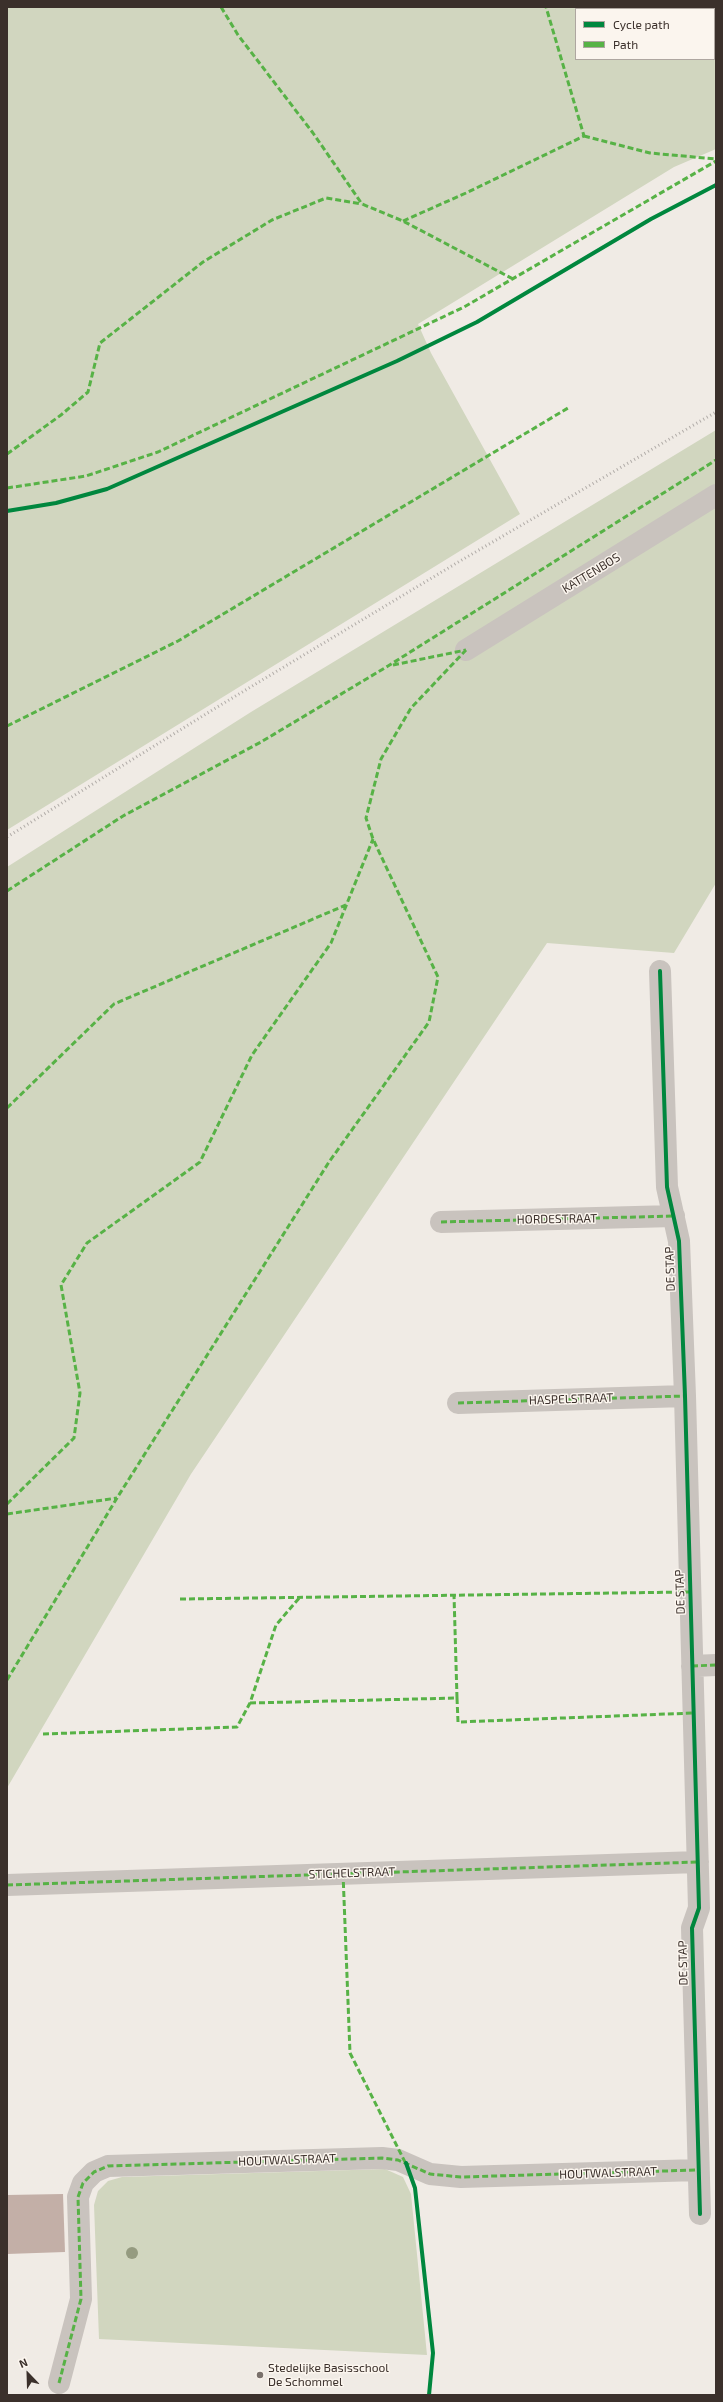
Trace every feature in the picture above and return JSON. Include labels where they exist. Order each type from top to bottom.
[{"type":"street","name":"KATTENBOS","points":[[466,650],[716,495]]},
{"type":"street","name":"DE STAP","points":[[660,971],[667,1188],[679,1241],[685,1396],[699,1908],[692,1928],[700,2214]]},
{"type":"street","name":"HORDESTRAAT","points":[[441,1222],[674,1216]]},
{"type":"street","name":"HASPELSTRAAT","points":[[458,1403],[685,1396]]},
{"type":"street","points":[[692,1666],[716,1665]]},
{"type":"street","name":"STICHELSTRAAT","points":[[7,1885],[698,1862]]},
{"type":"street","name":"HOUTWALSTRAAT","points":[[60,2383],[81,2299],[78,2197],[83,2184],[94,2172],[108,2166],[382,2158],[398,2160],[430,2174],[461,2177],[698,2170]]},
{"type":"green space","points":[[7,7],[716,7],[716,149],[674,167],[418,324],[431,353],[520,514],[7,830]]},
{"type":"green space","points":[[716,430],[716,883],[674,953],[547,943],[191,1474],[7,1788],[7,867],[251,712]]},
{"type":"green space","points":[[385,2169],[403,2177],[411,2194],[427,2355],[99,2339],[94,2205],[98,2191],[108,2181],[122,2177]]},
{"type":"building","points":[[63,2194],[65,2252],[7,2254],[7,2195]]},
{"type":"railway","points":[[7,837],[214,709],[460,561],[716,412]]},
{"type":"marked path","points":[[221,7],[238,35],[313,133],[362,204],[403,221],[513,279]]},
{"type":"marked path","points":[[403,221],[466,193],[584,136],[546,7]]},
{"type":"marked path","points":[[584,136],[650,153],[716,159]]},
{"type":"marked path","points":[[7,488],[86,476],[158,452],[464,307],[716,161]]},
{"type":"marked path","points":[[7,454],[61,415],[88,392],[100,343],[203,262],[272,220],[326,198],[362,204]]},
{"type":"marked path","points":[[7,726],[178,641],[568,408]]},
{"type":"marked path","points":[[7,891],[123,816],[261,742],[388,666],[716,460]]},
{"type":"marked path","points":[[393,665],[466,650]]},
{"type":"marked path","points":[[7,1680],[117,1498],[329,1162],[429,1022],[438,977],[373,839],[366,818],[381,759],[411,708],[466,650]]},
{"type":"marked path","points":[[7,1504],[74,1438],[80,1393],[61,1285],[87,1243],[200,1162],[252,1055],[331,943],[373,839]]},
{"type":"marked path","points":[[7,1108],[114,1004],[346,905]]},
{"type":"marked path","points":[[441,1222],[674,1216]]},
{"type":"marked path","points":[[458,1403],[685,1396]]},
{"type":"marked path","points":[[7,1514],[117,1498]]},
{"type":"marked path","points":[[180,1599],[690,1592]]},
{"type":"marked path","points":[[250,1703],[457,1698],[454,1595]]},
{"type":"marked path","points":[[43,1734],[237,1727],[250,1703],[276,1625],[300,1597]]},
{"type":"marked path","points":[[692,1666],[716,1665]]},
{"type":"marked path","points":[[457,1698],[458,1722],[694,1713]]},
{"type":"marked path","points":[[7,1885],[698,1862]]},
{"type":"marked path","points":[[343,1873],[350,2053],[406,2164]]},
{"type":"marked path","points":[[59,2383],[81,2299],[78,2197],[83,2183],[94,2172],[108,2166],[382,2158],[398,2160],[430,2174],[461,2177],[698,2170]]},
{"type":"cycle path","points":[[7,511],[56,503],[107,489],[397,361],[477,322],[651,219],[716,185]]},
{"type":"cycle path","points":[[660,971],[667,1187],[679,1241],[685,1396],[699,1908],[692,1928],[700,2214]]},
{"type":"cycle path","points":[[406,2163],[415,2188],[433,2353],[429,2395]]},
{"type":"place","name":"Stedelijke Basisschool De Schommel","points":[[260,2375]]}]
